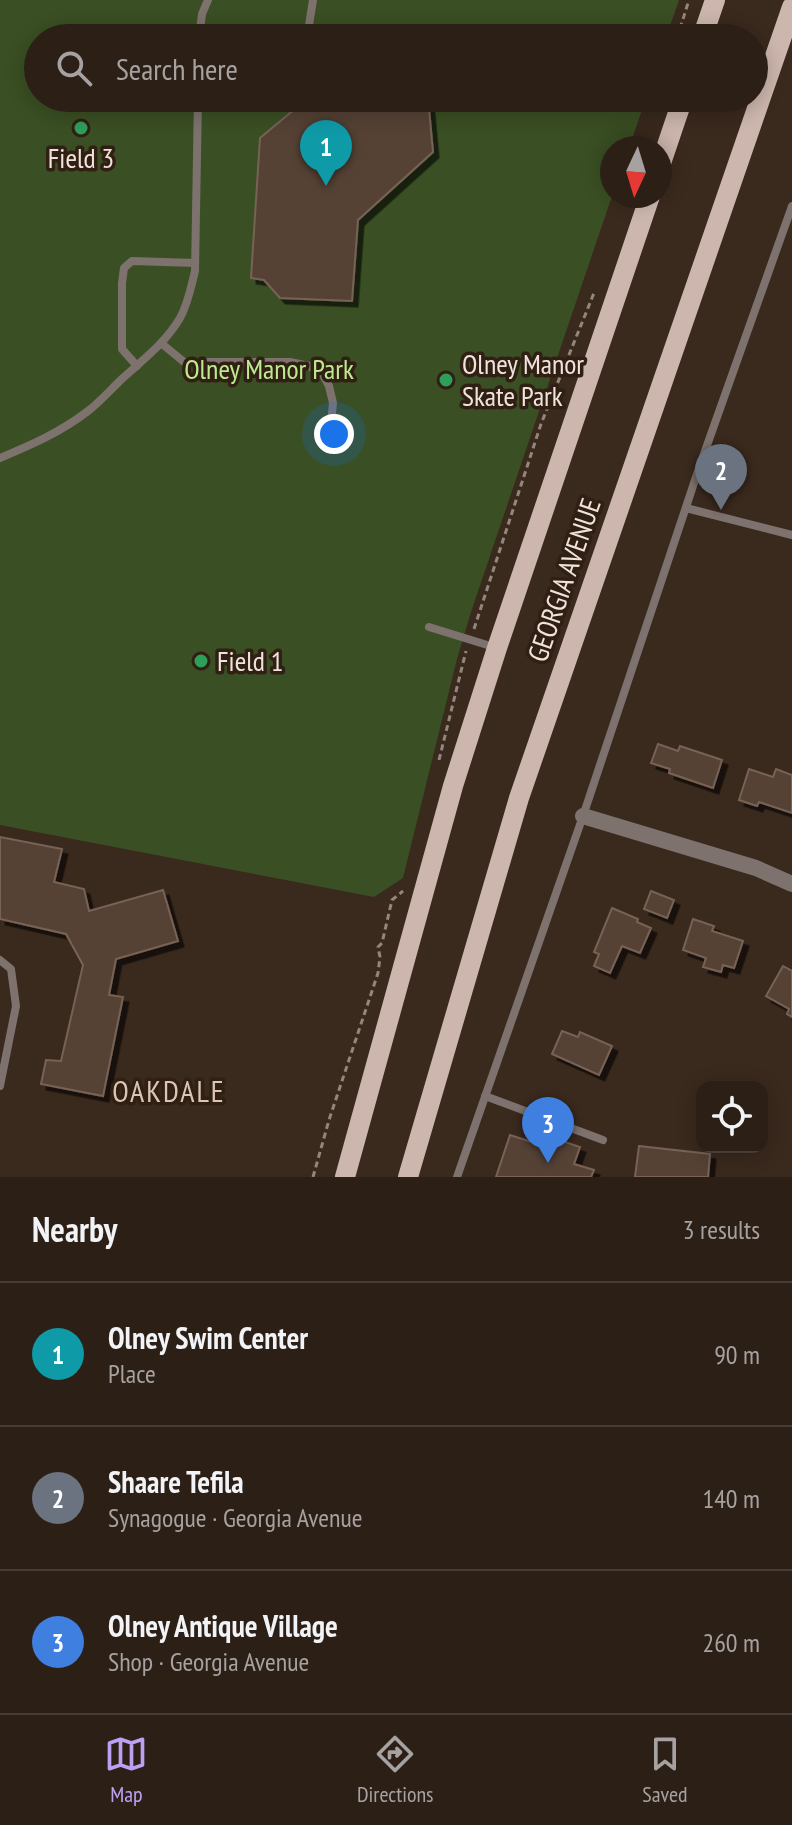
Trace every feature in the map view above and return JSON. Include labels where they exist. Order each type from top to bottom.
[{"type":"main road","points":[[707,24],[715,0]]},
{"type":"main road","name":"GEORGIA AVENUE","points":[[768,77],[792,7]]},
{"type":"main road","points":[[670,136],[678,112]]},
{"type":"main road","name":"GEORGIA AVENUE","points":[[408,1177],[519,798],[756,112]]},
{"type":"main road","name":"GEORGIA AVENUE","points":[[345,1177],[453,786],[646,208]]},
{"type":"street","points":[[583,816],[756,868],[792,884]]},
{"type":"lane","points":[[201,24],[208,0]]},
{"type":"lane","points":[[311,24],[313,0]]},
{"type":"lane","points":[[0,458],[63,428],[89,410],[161,343],[181,317],[190,294],[195,263],[198,112]]},
{"type":"lane","points":[[457,1177],[792,206]]},
{"type":"lane","points":[[137,366],[122,349],[124,268],[132,261],[195,263]]},
{"type":"lane","points":[[161,343],[184,362],[290,362],[309,366],[322,373],[329,386],[333,403],[330,434]]},
{"type":"lane","points":[[686,508],[792,535]]},
{"type":"lane","points":[[429,627],[497,648]]},
{"type":"lane","points":[[0,960],[11,969],[16,1006],[0,1086]]},
{"type":"lane","points":[[485,1096],[603,1140]]},
{"type":"path","points":[[681,24],[689,0]]},
{"type":"green space","name":"Olney Manor Park","points":[[0,0],[679,0],[671,24],[24,24],[24,112],[641,112],[633,136],[600,136],[600,208],[608,208],[471,612],[403,878],[374,897],[0,825]]},
{"type":"building","points":[[291,112],[429,112],[433,152],[358,220],[352,301],[280,298],[264,280],[251,278],[260,138]]},
{"type":"building","points":[[658,744],[678,751],[680,746],[722,760],[713,788],[669,773],[670,769],[651,763]]},
{"type":"building","points":[[749,769],[773,777],[776,769],[792,775],[792,813],[759,802],[757,806],[739,800]]},
{"type":"building","points":[[0,837],[62,849],[54,882],[84,889],[89,911],[163,890],[178,941],[116,959],[109,995],[123,997],[103,1096],[41,1084],[46,1060],[61,1061],[83,965],[66,934],[0,919]]},
{"type":"building","points":[[651,891],[674,900],[667,918],[644,909]]},
{"type":"building","points":[[612,908],[651,928],[640,953],[622,946],[610,973],[594,966],[599,954],[594,952]]},
{"type":"building","points":[[693,919],[714,926],[712,931],[743,941],[734,968],[723,965],[721,972],[703,967],[706,958],[683,950]]},
{"type":"building","points":[[783,966],[792,971],[792,1017],[787,1014],[789,1009],[766,996]]},
{"type":"building","points":[[562,1031],[578,1037],[580,1032],[612,1046],[599,1075],[552,1054]]},
{"type":"building","points":[[539,1133],[580,1147],[574,1164],[594,1170],[591,1177],[496,1177],[510,1135],[535,1143]]},
{"type":"building","points":[[639,1146],[710,1154],[708,1177],[635,1177]]},
{"type":"place","name":"Field 3","points":[[81,128]]},
{"type":"place","name":"Olney Swim Center","points":[[326,186]]},
{"type":"place","name":"Olney Manor Skate Park","points":[[446,380]]},
{"type":"place","name":"Shaare Tefila","points":[[721,510]]},
{"type":"place","name":"Field 1","points":[[201,661]]},
{"type":"place","name":"Olney Antique Village","points":[[548,1163]]},
{"type":"district","name":"OAKDALE","points":[[169,1092]]}]
